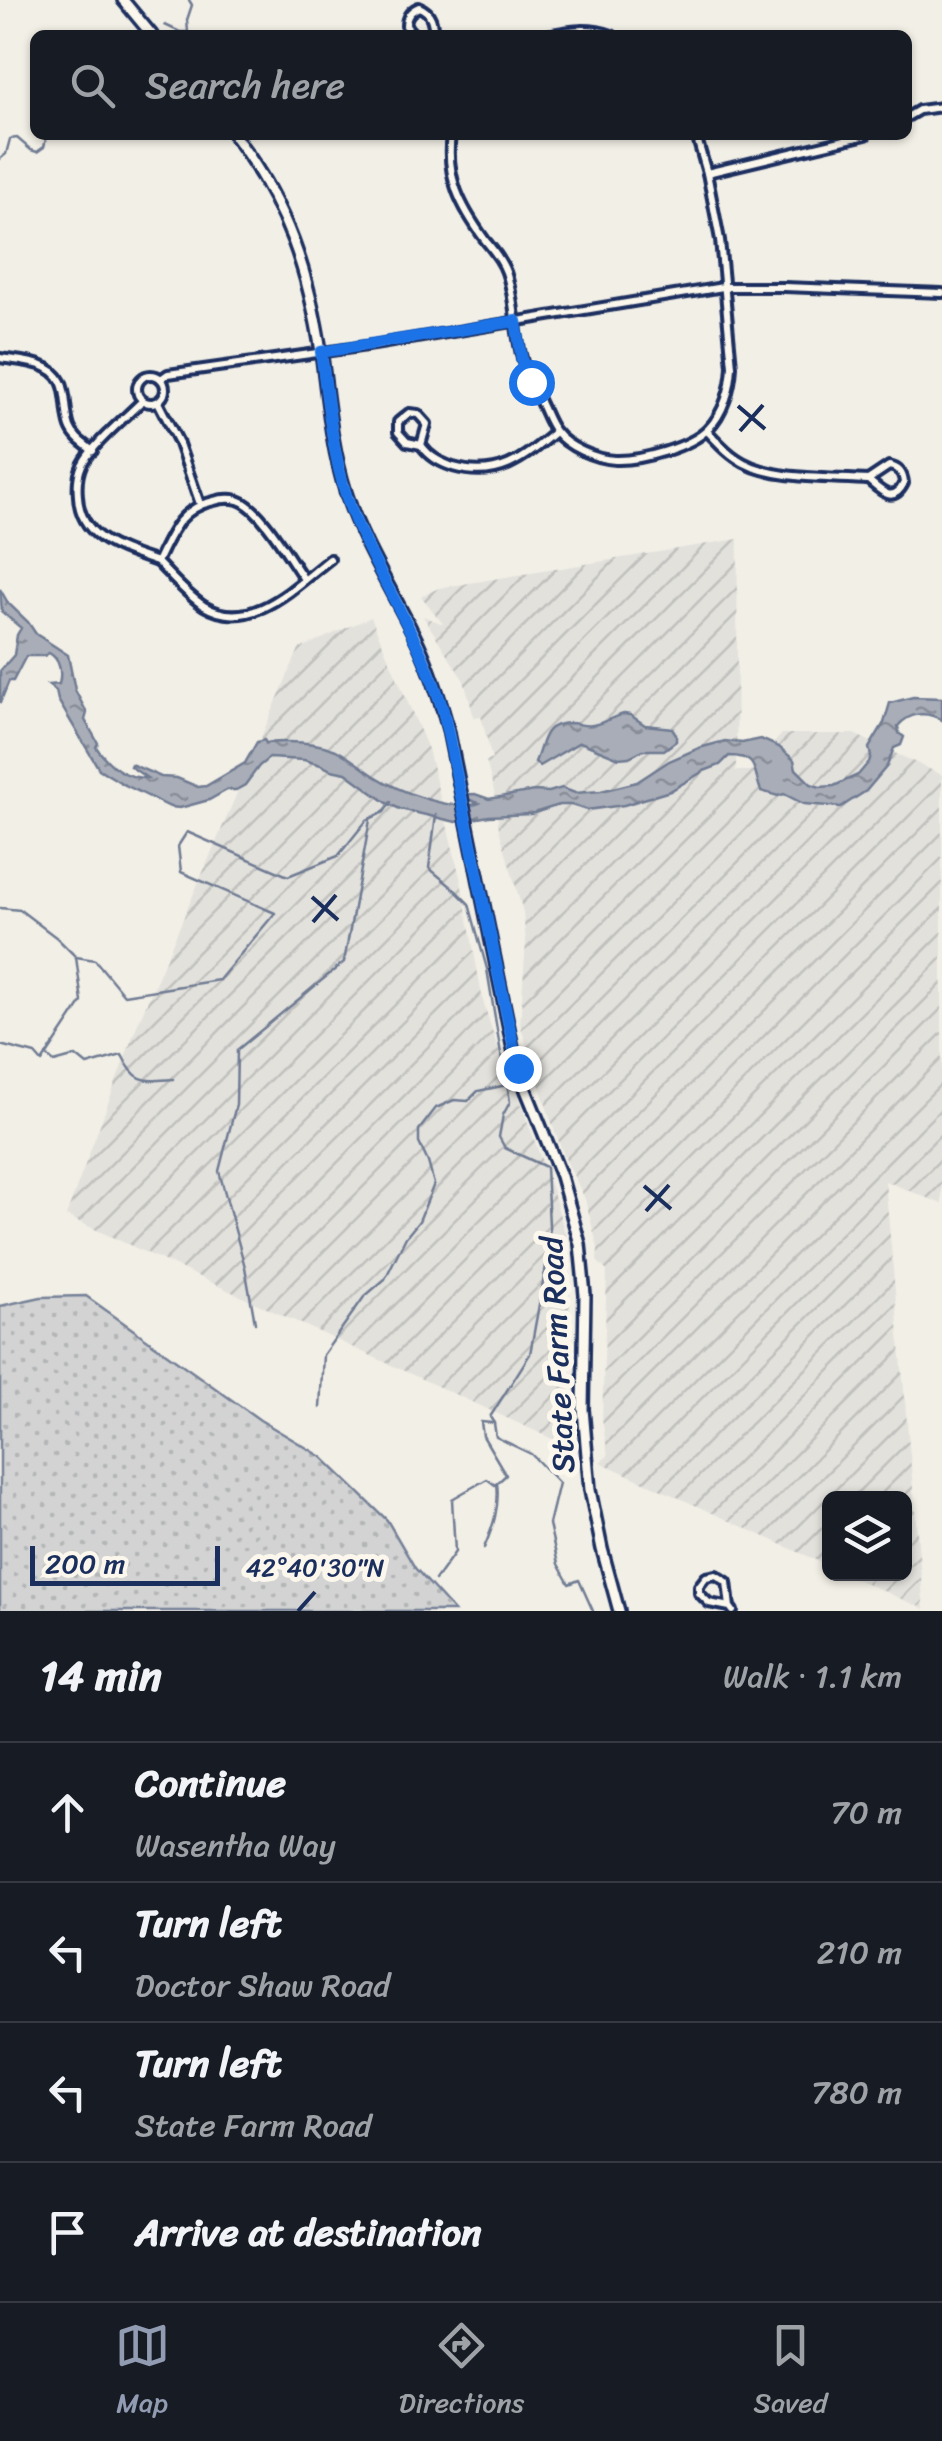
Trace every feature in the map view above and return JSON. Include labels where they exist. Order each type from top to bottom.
[{"type":"main road","points":[[124,0],[148,30]]},
{"type":"main road","name":"State Farm Road","points":[[238,140],[262,175],[295,242],[312,302],[335,456],[346,494],[419,645],[448,729],[518,1068],[561,1176],[580,1244],[585,1295],[583,1408],[590,1490],[619,1611]]},
{"type":"street","points":[[410,30],[406,19],[419,8],[428,12],[433,30]]},
{"type":"street","points":[[568,30],[598,30]]},
{"type":"street","points":[[912,114],[942,107]]},
{"type":"street","points":[[450,140],[450,164],[457,195],[505,270],[522,361],[555,432],[590,455],[614,460],[677,446],[707,431],[724,406],[731,384],[720,240],[697,140]]},
{"type":"street","points":[[707,173],[845,140]]},
{"type":"street","points":[[161,379],[168,374],[723,288],[942,293]]},
{"type":"street","points":[[0,358],[41,365],[52,372],[66,393],[72,433],[92,451]]},
{"type":"street","points":[[153,375],[161,379],[166,392],[158,402],[142,400],[137,388],[140,380],[153,375]]},
{"type":"street","points":[[142,400],[82,464],[78,501],[84,522],[94,535],[112,546],[158,562],[189,594],[222,614],[243,615],[264,608],[330,559]]},
{"type":"street","points":[[158,402],[178,442],[200,504]]},
{"type":"street","points":[[421,444],[427,428],[424,420],[414,412],[404,415],[398,422],[398,432],[407,442],[421,444],[429,456],[465,470],[504,468],[555,432]]},
{"type":"street","points":[[707,431],[736,459],[758,470],[868,480],[883,494],[891,495],[904,483],[903,475],[889,466],[868,480]]},
{"type":"street","points":[[158,562],[179,520],[200,504],[236,500],[260,518],[304,579]]},
{"type":"street","points":[[716,1575],[728,1582],[731,1609],[709,1603],[699,1593],[706,1577],[716,1575]]},
{"type":"shaded area","points":[[738,539],[736,771],[750,771],[782,734],[854,734],[942,775],[942,1204],[885,1181],[924,1609],[861,1581],[912,1581],[912,1491],[822,1491],[822,1563],[600,1462],[608,1456],[602,1419],[607,1271],[597,1261],[598,1248],[585,1199],[550,1118],[520,1024],[526,942],[523,912],[499,829],[486,761],[492,759],[481,716],[474,717],[464,681],[423,616],[443,624],[421,596],[439,588]]},
{"type":"shaded area","points":[[371,617],[428,749],[461,881],[483,1001],[566,1237],[547,1241],[548,1248],[570,1270],[570,1447],[66,1216],[136,1028],[299,649]]},
{"type":"shaded area","points":[[86,1296],[260,1420],[322,1457],[387,1520],[415,1568],[454,1611],[0,1611],[0,1306],[41,1297]]},
{"type":"water","points":[[0,589],[36,634],[68,655],[75,690],[87,713],[85,720],[98,743],[96,747],[106,759],[131,776],[147,778],[131,764],[198,787],[245,763],[257,742],[264,740],[328,747],[411,794],[441,803],[468,805],[479,803],[454,795],[475,794],[489,799],[562,788],[575,793],[601,791],[637,782],[669,761],[699,748],[725,741],[761,739],[794,760],[796,769],[811,784],[834,786],[858,775],[869,762],[869,748],[884,723],[890,703],[913,697],[942,698],[942,720],[919,714],[903,721],[898,726],[904,737],[901,745],[894,748],[887,766],[866,791],[841,807],[804,804],[784,794],[761,791],[750,762],[729,756],[720,765],[670,791],[624,805],[587,810],[559,805],[531,814],[456,822],[400,809],[346,773],[304,760],[269,758],[236,790],[180,808],[170,807],[99,769],[56,691],[48,685],[59,684],[60,675],[58,663],[49,653],[26,656],[0,703],[0,671],[14,655],[21,628],[2,612]]},
{"type":"water","points":[[624,714],[645,725],[672,728],[676,741],[664,750],[643,750],[619,758],[580,742],[539,766],[535,762],[545,735],[553,727],[569,723],[593,725]]},
{"type":"waterway","points":[[188,30],[192,5],[189,0]]},
{"type":"waterway","points":[[165,25],[176,30]]},
{"type":"waterway","points":[[0,159],[6,154],[10,139],[17,138],[37,152],[46,140]]},
{"type":"waterway","points":[[0,908],[20,910],[76,957],[95,960],[124,995],[219,980],[275,913],[181,872],[178,846],[187,832],[288,876],[338,856],[367,820],[384,812],[391,802]]},
{"type":"waterway","points":[[436,815],[429,868],[469,904],[487,969],[503,1066]]},
{"type":"waterway","points":[[255,1323],[245,1267],[219,1171],[236,1105],[237,1050],[344,962],[370,820]]},
{"type":"waterway","points":[[0,1045],[35,1054],[42,1062],[82,1002],[76,957]]},
{"type":"waterway","points":[[46,1055],[54,1062],[76,1056],[87,1065],[122,1055],[142,1079],[173,1079]]},
{"type":"waterway","points":[[507,1083],[510,1102],[499,1137],[505,1148],[546,1167],[550,1244],[530,1354],[490,1417],[496,1437],[531,1454],[559,1483],[549,1524],[558,1564],[569,1584],[579,1580],[593,1611]]},
{"type":"waterway","points":[[320,1408],[323,1355],[364,1297],[385,1279],[406,1237],[419,1221],[434,1184],[419,1143],[419,1130],[436,1108],[454,1100],[468,1101],[478,1091],[507,1085]]},
{"type":"waterway","points":[[435,1580],[455,1552],[452,1499],[487,1479],[495,1485],[506,1475],[483,1436],[481,1422],[492,1423]]},
{"type":"waterway","points":[[484,1548],[495,1517],[497,1483]]},
{"type":"route","points":[[518,1068],[443,710],[419,645],[368,547],[346,494],[335,456],[321,352],[516,321],[522,361],[531,382]]}]
